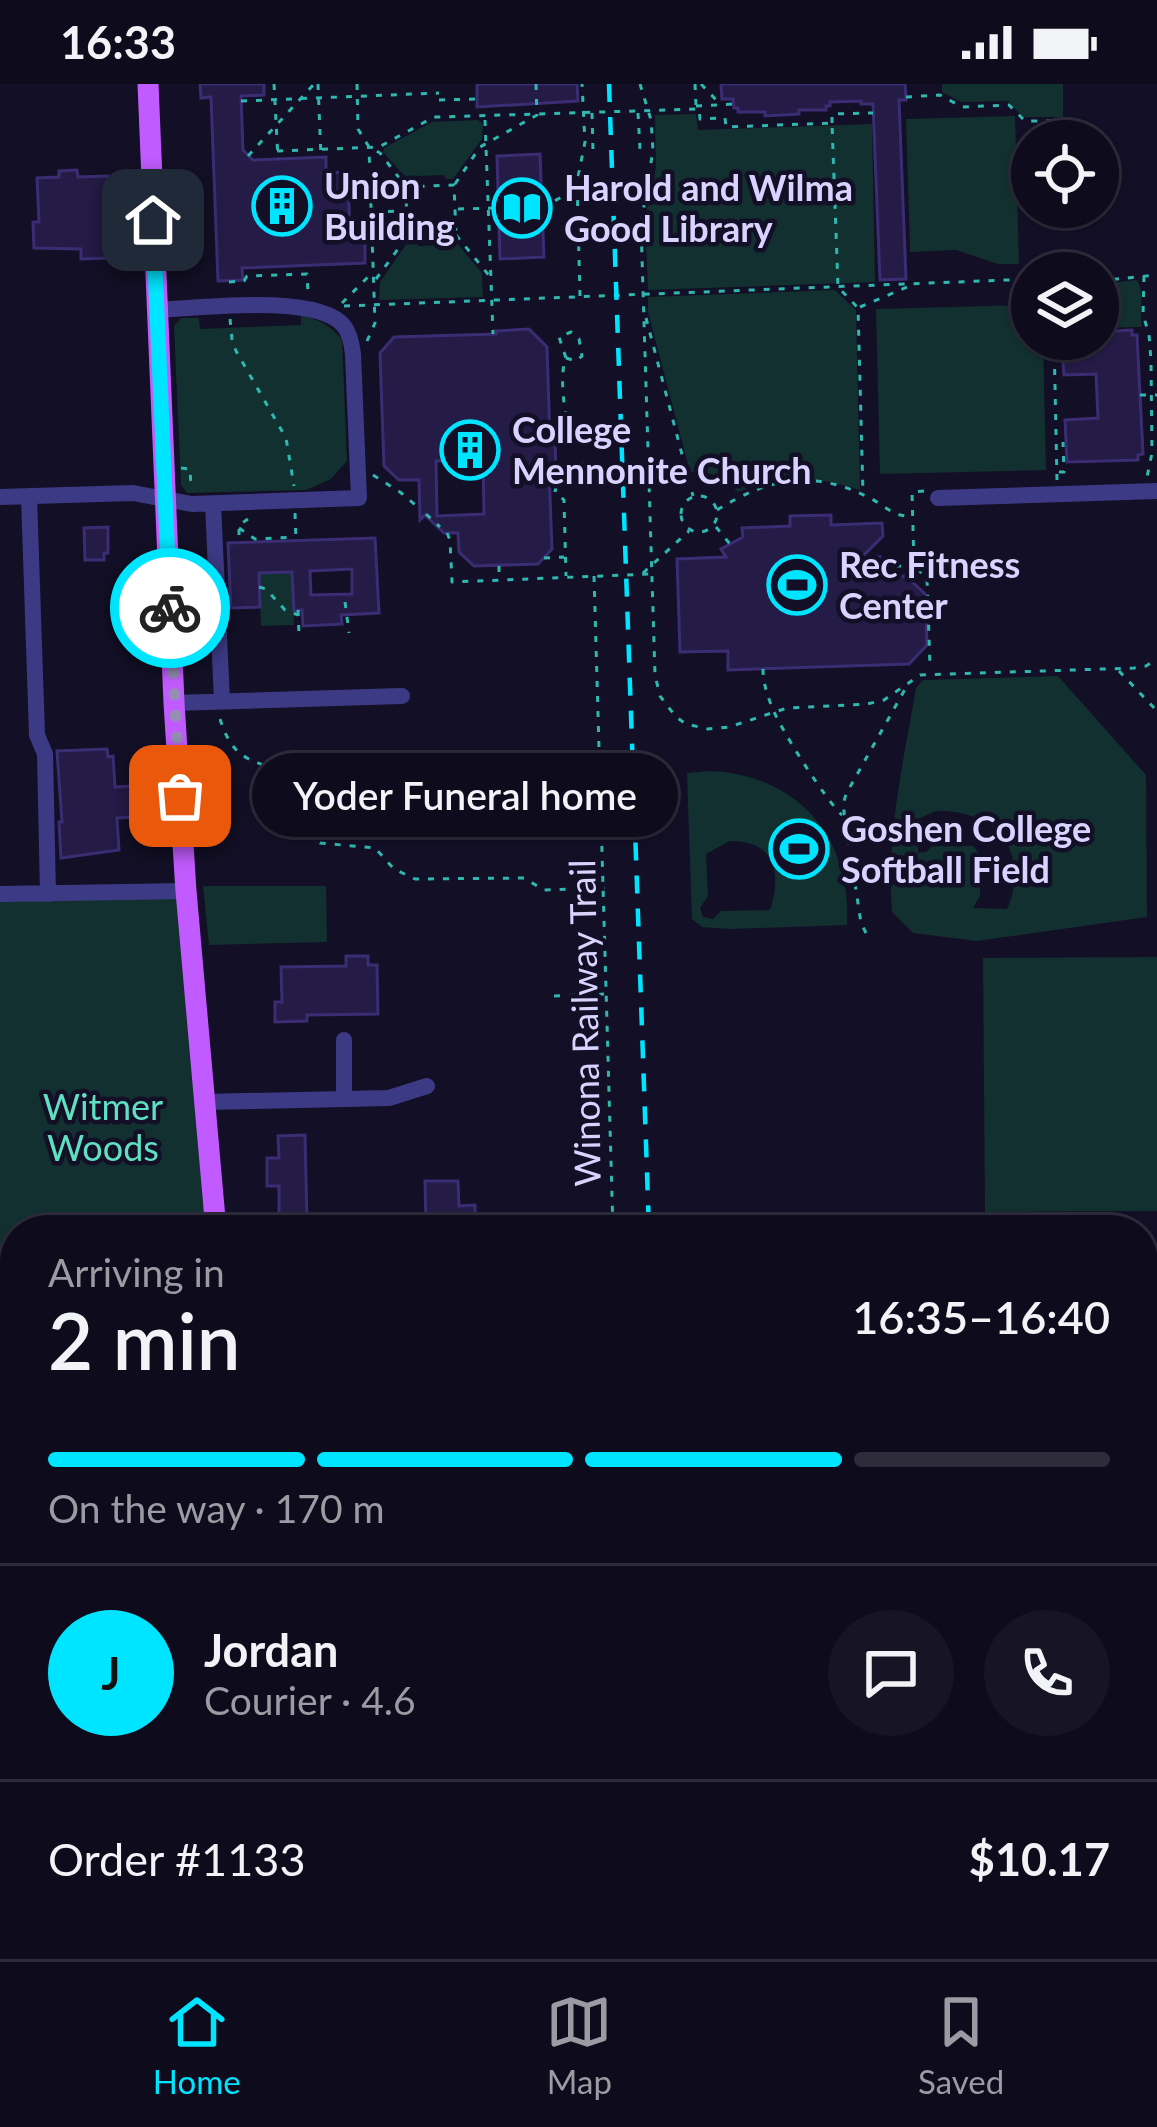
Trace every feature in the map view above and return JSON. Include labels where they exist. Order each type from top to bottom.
[{"type":"main road","points":[[148,84],[174,703],[215,1215]]},
{"type":"street","points":[[0,497],[133,493],[192,504],[359,498],[350,339],[343,325],[314,308],[297,305],[157,310]]},
{"type":"street","points":[[935,495],[1152,492]]},
{"type":"street","points":[[29,496],[37,735],[45,754],[47,893]]},
{"type":"street","points":[[213,504],[219,701]]},
{"type":"street","points":[[174,703],[402,696]]},
{"type":"street","points":[[0,894],[186,891]]},
{"type":"street","points":[[344,1040],[344,1100]]},
{"type":"street","points":[[204,1102],[389,1098],[427,1086]]},
{"type":"path","points":[[274,84],[278,159]]},
{"type":"path","points":[[316,84],[321,157]]},
{"type":"path","points":[[248,156],[316,84]]},
{"type":"path","points":[[357,84],[358,129],[368,147],[374,283],[374,329],[363,345]]},
{"type":"path","points":[[438,84],[439,100],[477,99]]},
{"type":"path","points":[[536,84],[537,115]]},
{"type":"path","points":[[580,296],[582,84]]},
{"type":"path","points":[[640,84],[649,110],[653,150],[641,215],[655,675],[668,708],[686,724],[729,727],[800,706],[868,704],[928,674],[1118,669],[1145,666],[1157,659]]},
{"type":"path","points":[[698,84],[723,104],[726,127],[832,123]]},
{"type":"path","points":[[698,84],[700,119],[725,118]]},
{"type":"path","points":[[241,100],[439,93]]},
{"type":"path","points":[[906,97],[940,95],[962,107],[1009,105],[1023,120]]},
{"type":"path","points":[[464,99],[465,116]]},
{"type":"path","points":[[277,151],[380,147],[434,117],[734,104]]},
{"type":"path","points":[[638,111],[640,149]]},
{"type":"path","points":[[592,113],[593,151]]},
{"type":"path","points":[[863,494],[858,308],[838,287],[832,114],[874,113]]},
{"type":"path","points":[[492,279],[456,236],[454,185],[480,147],[537,115]]},
{"type":"path","points":[[485,116],[494,334]]},
{"type":"path","points":[[368,147],[380,153],[406,187],[407,237],[374,283]]},
{"type":"path","points":[[406,187],[454,185]]},
{"type":"path","points":[[542,208],[578,188]]},
{"type":"path","points":[[456,209],[498,208]]},
{"type":"path","points":[[371,212],[406,211]]},
{"type":"path","points":[[360,240],[371,229]]},
{"type":"path","points":[[407,237],[456,236]]},
{"type":"path","points":[[277,266],[277,275]]},
{"type":"path","points":[[285,266],[286,274]]},
{"type":"path","points":[[266,267],[266,275]]},
{"type":"path","points":[[373,272],[336,309],[345,305],[1011,280]]},
{"type":"path","points":[[1119,279],[1156,275]]},
{"type":"path","points":[[1144,276],[1143,314],[1154,361],[1152,492]]},
{"type":"path","points":[[229,281],[230,330],[236,351],[286,438],[291,456],[296,539],[255,538],[239,532],[243,521],[250,518]]},
{"type":"path","points":[[858,308],[915,284]]},
{"type":"path","points":[[644,311],[693,496]]},
{"type":"path","points":[[566,358],[576,361],[582,356],[579,339],[571,332],[559,337],[566,358],[561,368],[567,425],[571,433],[582,433],[591,425]]},
{"type":"path","points":[[1057,495],[1062,442],[1059,360]]},
{"type":"path","points":[[1140,395],[1154,395]]},
{"type":"path","points":[[566,577],[564,500],[555,492],[562,479],[559,465],[586,464]]},
{"type":"path","points":[[180,468],[190,469],[191,494]]},
{"type":"path","points":[[717,510],[754,490],[789,479],[819,481],[863,494],[899,517],[912,516]]},
{"type":"path","points":[[930,667],[927,579],[914,566],[912,492],[935,495]]},
{"type":"path","points":[[693,496],[706,496],[717,510],[714,524],[702,532],[682,521],[683,504],[693,496]]},
{"type":"path","points":[[426,514],[440,527]]},
{"type":"path","points":[[714,524],[730,544]]},
{"type":"path","points":[[641,574],[691,530]]},
{"type":"path","points":[[447,533],[452,582],[653,574]]},
{"type":"path","points":[[544,558],[565,557]]},
{"type":"path","points":[[499,566],[499,580]]},
{"type":"path","points":[[880,566],[914,566]]},
{"type":"path","name":"Winona Railway Trail","points":[[594,576],[613,1215]]},
{"type":"path","points":[[260,587],[285,610],[298,613],[299,634]]},
{"type":"path","points":[[345,602],[349,633]]},
{"type":"path","points":[[763,669],[773,712],[844,816]]},
{"type":"path","points":[[1118,669],[1157,711]]},
{"type":"path","points":[[866,933],[844,816],[846,794],[911,680]]},
{"type":"path","points":[[219,701],[231,746],[284,780],[308,830],[320,843],[375,848],[394,868],[415,879],[524,878],[544,890],[605,888]]},
{"type":"path","points":[[554,996],[606,994]]},
{"type":"green space","points":[[942,84],[1063,84],[1063,117],[1023,117],[1008,101],[961,102],[942,92]]},
{"type":"green space","points":[[696,114],[698,130],[872,124],[875,282],[648,290],[645,218],[656,168],[655,115]]},
{"type":"green space","points":[[1015,116],[1011,120],[1011,228],[1018,228],[1019,252],[1011,252],[1011,264],[956,250],[910,252],[906,119]]},
{"type":"green space","points":[[478,120],[483,124],[482,139],[453,179],[444,175],[408,180],[383,152],[432,122]]},
{"type":"green space","points":[[447,241],[457,243],[482,273],[483,297],[379,300],[380,282],[407,243],[445,245]]},
{"type":"green space","points":[[1137,280],[1142,327],[1119,328],[1119,282]]},
{"type":"green space","points":[[835,290],[856,310],[860,490],[799,479],[738,492],[717,476],[690,472],[648,297]]},
{"type":"green space","points":[[1011,306],[1011,360],[1043,360],[1046,470],[880,474],[876,309]]},
{"type":"green space","points":[[301,315],[324,324],[342,340],[347,461],[331,479],[306,490],[187,493],[181,485],[174,326],[181,318],[199,318],[200,329],[301,325]]},
{"type":"green space","points":[[292,572],[294,625],[261,626],[259,573]]},
{"type":"green space","points":[[1058,676],[1146,775],[1147,917],[977,941],[913,933],[892,912],[897,800],[916,688],[923,680]],"holes":[[[936,811],[957,812],[991,826],[1011,852],[1014,888],[1007,909],[973,908],[980,896],[981,855],[973,846],[932,846],[918,853],[918,819]]]},
{"type":"green space","name":"Goshen College Softball Field","points":[[687,773],[740,775],[768,784],[813,816],[840,864],[847,925],[730,929],[702,927],[692,919]],"holes":[[[730,841],[745,842],[766,853],[772,862],[775,884],[770,910],[721,911],[713,919],[703,917],[700,908],[708,896],[706,854]]]},
{"type":"green space","points":[[203,886],[326,886],[327,942],[209,945]]},
{"type":"green space","name":"Witmer Woods","points":[[186,891],[214,1215],[0,1215],[0,894]]},
{"type":"green space","points":[[1157,957],[1157,1211],[985,1212],[983,958]]},
{"type":"building","name":"Union Building","points":[[200,84],[264,84],[264,95],[241,96],[243,150],[253,160],[326,157],[326,173],[348,172],[350,240],[365,240],[365,263],[242,268],[243,280],[218,281],[211,97],[201,98]]},
{"type":"building","points":[[477,84],[577,84],[578,101],[477,107]]},
{"type":"building","points":[[721,84],[905,84],[906,100],[899,100],[906,279],[880,280],[873,104],[830,102],[826,110],[765,116],[765,112],[738,112],[733,99],[722,99]]},
{"type":"building","points":[[540,154],[544,257],[500,259],[497,156]]},
{"type":"building","points":[[77,170],[78,177],[108,176],[111,258],[81,259],[81,249],[34,248],[33,222],[39,222],[37,178]]},
{"type":"building","name":"College Mennonite Church","points":[[529,329],[547,347],[550,441],[555,441],[556,471],[549,471],[552,549],[538,564],[474,566],[459,552],[458,533],[444,533],[425,515],[420,520],[419,480],[399,480],[384,466],[380,353],[394,337]],"holes":[[[483,459],[484,514],[437,516],[436,461]]]},
{"type":"building","points":[[1132,330],[1137,335],[1143,454],[1138,460],[1067,462],[1065,420],[1098,418],[1096,374],[1064,375],[1063,360],[1119,360],[1119,331]]},
{"type":"building","name":"Rec Fitness Center","points":[[831,515],[831,525],[882,523],[883,536],[862,557],[880,557],[880,577],[906,576],[925,594],[927,645],[909,664],[728,670],[728,651],[680,652],[677,559],[726,557],[721,549],[743,537],[742,528],[790,526],[790,516]]},
{"type":"building","points":[[108,527],[104,560],[85,560],[84,528]]},
{"type":"building","points":[[375,538],[379,613],[341,615],[342,624],[303,626],[302,610],[294,611],[292,572],[259,573],[260,607],[231,608],[228,543]],"holes":[[[352,569],[352,594],[311,595],[310,571]]]},
{"type":"building","points":[[107,749],[108,757],[113,756],[115,787],[131,786],[131,794],[149,793],[150,808],[133,809],[133,817],[117,818],[119,850],[61,858],[57,751]]},
{"type":"building","points":[[346,956],[368,956],[368,965],[377,965],[378,1014],[307,1015],[307,1021],[275,1022],[275,1002],[282,1002],[281,967],[346,966]]},
{"type":"building","points":[[305,1135],[307,1215],[279,1215],[279,1186],[267,1186],[267,1158],[279,1158],[278,1136]]},
{"type":"building","points":[[425,1181],[458,1181],[459,1206],[475,1205],[475,1215],[426,1215]]},
{"type":"railway","points":[[609,84],[648,1215]]},
{"type":"way so far","points":[[170,608],[180,796]]},
{"type":"place","name":"Union Building","points":[[282,206]]},
{"type":"place","name":"Harold and Wilma Good Library","points":[[522,208]]},
{"type":"place","name":"College Mennonite Church","points":[[470,450]]},
{"type":"place","name":"Rec Fitness Center","points":[[797,585]]},
{"type":"place","name":"Yoder Funeral home","points":[[180,796]]},
{"type":"place","name":"Goshen College Softball Field","points":[[799,849]]},
{"type":"route","points":[[153,220],[170,608]]}]
